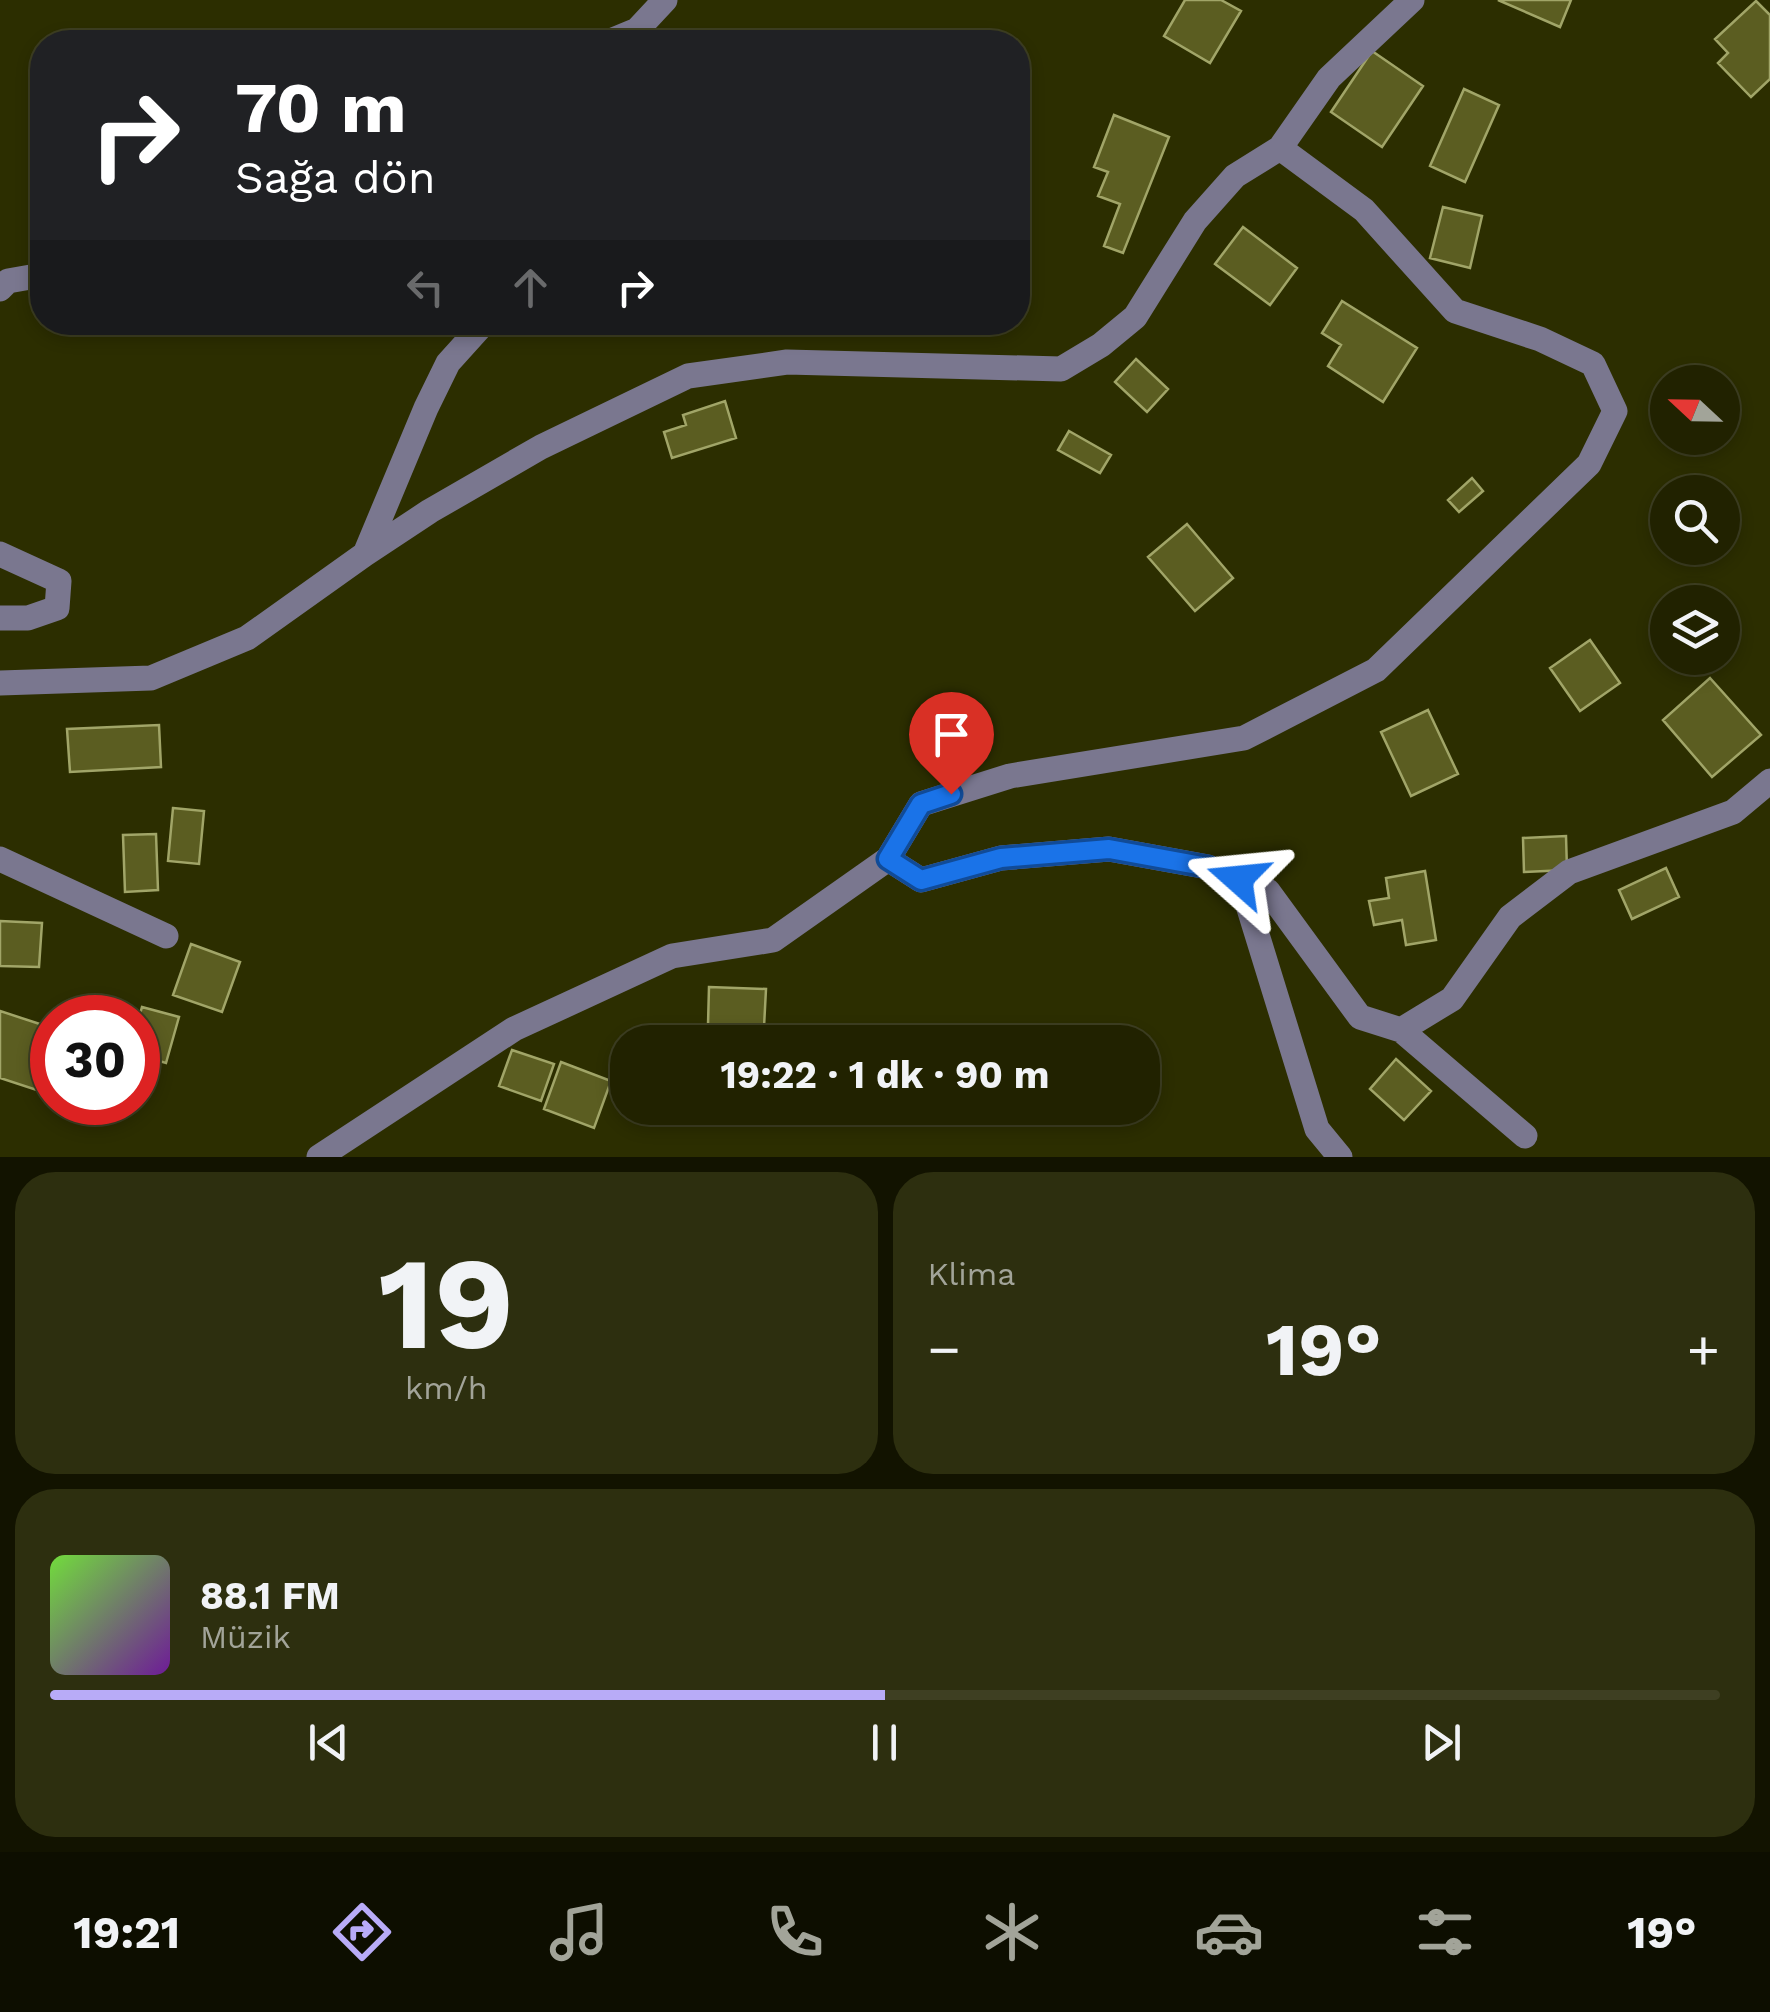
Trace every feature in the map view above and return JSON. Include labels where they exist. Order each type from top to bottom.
[{"type":"street","points":[[637,30],[664,0]]},
{"type":"street","points":[[0,683],[151,678],[247,638],[430,511],[541,447],[688,376],[787,362],[1060,368],[1101,345],[1136,317],[1195,222],[1235,176],[1280,148],[1329,78],[1412,0]]},
{"type":"street","points":[[320,1157],[514,1029],[672,956],[773,940],[888,859],[921,804],[1010,776],[1244,738],[1376,670],[1589,464],[1615,411],[1594,364],[1540,340],[1456,311],[1364,210],[1280,148]]},
{"type":"street","points":[[0,288],[8,281],[30,277]]},
{"type":"street","points":[[364,554],[448,364],[474,335]]},
{"type":"street","points":[[0,554],[59,580],[57,608],[28,618],[0,618]]},
{"type":"street","points":[[1401,1030],[1452,998],[1510,918],[1569,872],[1734,812],[1770,781]]},
{"type":"street","points":[[888,859],[921,880],[1001,858],[1109,849],[1208,867],[1268,891],[1360,1016],[1401,1030],[1525,1136]]},
{"type":"street","points":[[0,859],[166,936]]},
{"type":"street","points":[[1208,867],[1247,902],[1317,1129],[1340,1157]]},
{"type":"building","points":[[1185,0],[1221,0],[1241,11],[1210,63],[1164,36]]},
{"type":"building","points":[[1498,0],[1571,0],[1560,27]]},
{"type":"building","points":[[1756,1],[1770,15],[1770,79],[1751,97],[1718,63],[1728,53],[1715,39]]},
{"type":"building","points":[[1372,51],[1423,86],[1382,147],[1331,112]]},
{"type":"building","points":[[1464,89],[1499,105],[1465,182],[1430,166]]},
{"type":"building","points":[[1114,115],[1169,137],[1123,253],[1104,246],[1120,204],[1098,196],[1108,172],[1094,167]]},
{"type":"building","points":[[1443,207],[1482,216],[1470,268],[1430,258]]},
{"type":"building","points":[[1243,227],[1297,268],[1270,305],[1215,264]]},
{"type":"building","points":[[1342,301],[1417,348],[1383,402],[1328,366],[1341,345],[1322,333]]},
{"type":"building","points":[[1136,359],[1168,389],[1147,412],[1115,382]]},
{"type":"building","points":[[725,401],[736,438],[672,458],[664,432],[686,425],[683,415]]},
{"type":"building","points":[[1069,431],[1111,455],[1100,473],[1058,450]]},
{"type":"building","points":[[1472,478],[1483,491],[1459,512],[1448,500]]},
{"type":"building","points":[[1187,524],[1233,578],[1195,611],[1148,557]]},
{"type":"building","points":[[1590,640],[1620,683],[1580,711],[1550,668]]},
{"type":"building","points":[[1710,678],[1761,735],[1712,777],[1663,720]]},
{"type":"building","points":[[1428,710],[1458,774],[1411,796],[1381,732]]},
{"type":"building","points":[[159,725],[161,767],[70,772],[67,729]]},
{"type":"building","points":[[173,808],[204,811],[199,864],[168,861]]},
{"type":"building","points":[[156,834],[158,890],[125,892],[123,835]]},
{"type":"building","points":[[1566,836],[1567,870],[1524,872],[1523,838]]},
{"type":"building","points":[[1666,868],[1679,897],[1632,919],[1619,890]]},
{"type":"building","points":[[1425,871],[1436,940],[1406,945],[1402,920],[1374,925],[1369,901],[1389,898],[1386,878]]},
{"type":"building","points":[[0,921],[42,923],[39,967],[0,966]]},
{"type":"building","points":[[191,944],[240,962],[222,1012],[173,995]]},
{"type":"building","points":[[709,987],[766,989],[764,1025],[708,1025]]},
{"type":"building","points":[[0,1011],[30,1021],[30,1088],[0,1078]]},
{"type":"building","points":[[160,1012],[179,1017],[166,1063],[160,1061]]},
{"type":"building","points":[[512,1050],[554,1064],[541,1101],[499,1086]]},
{"type":"building","points":[[1396,1059],[1431,1091],[1404,1120],[1370,1089]]},
{"type":"building","points":[[561,1062],[610,1081],[594,1128],[544,1109]]},
{"type":"route","points":[[951,794],[921,804],[888,859],[921,880],[1001,858],[1109,849],[1208,867],[1238,879]]}]
